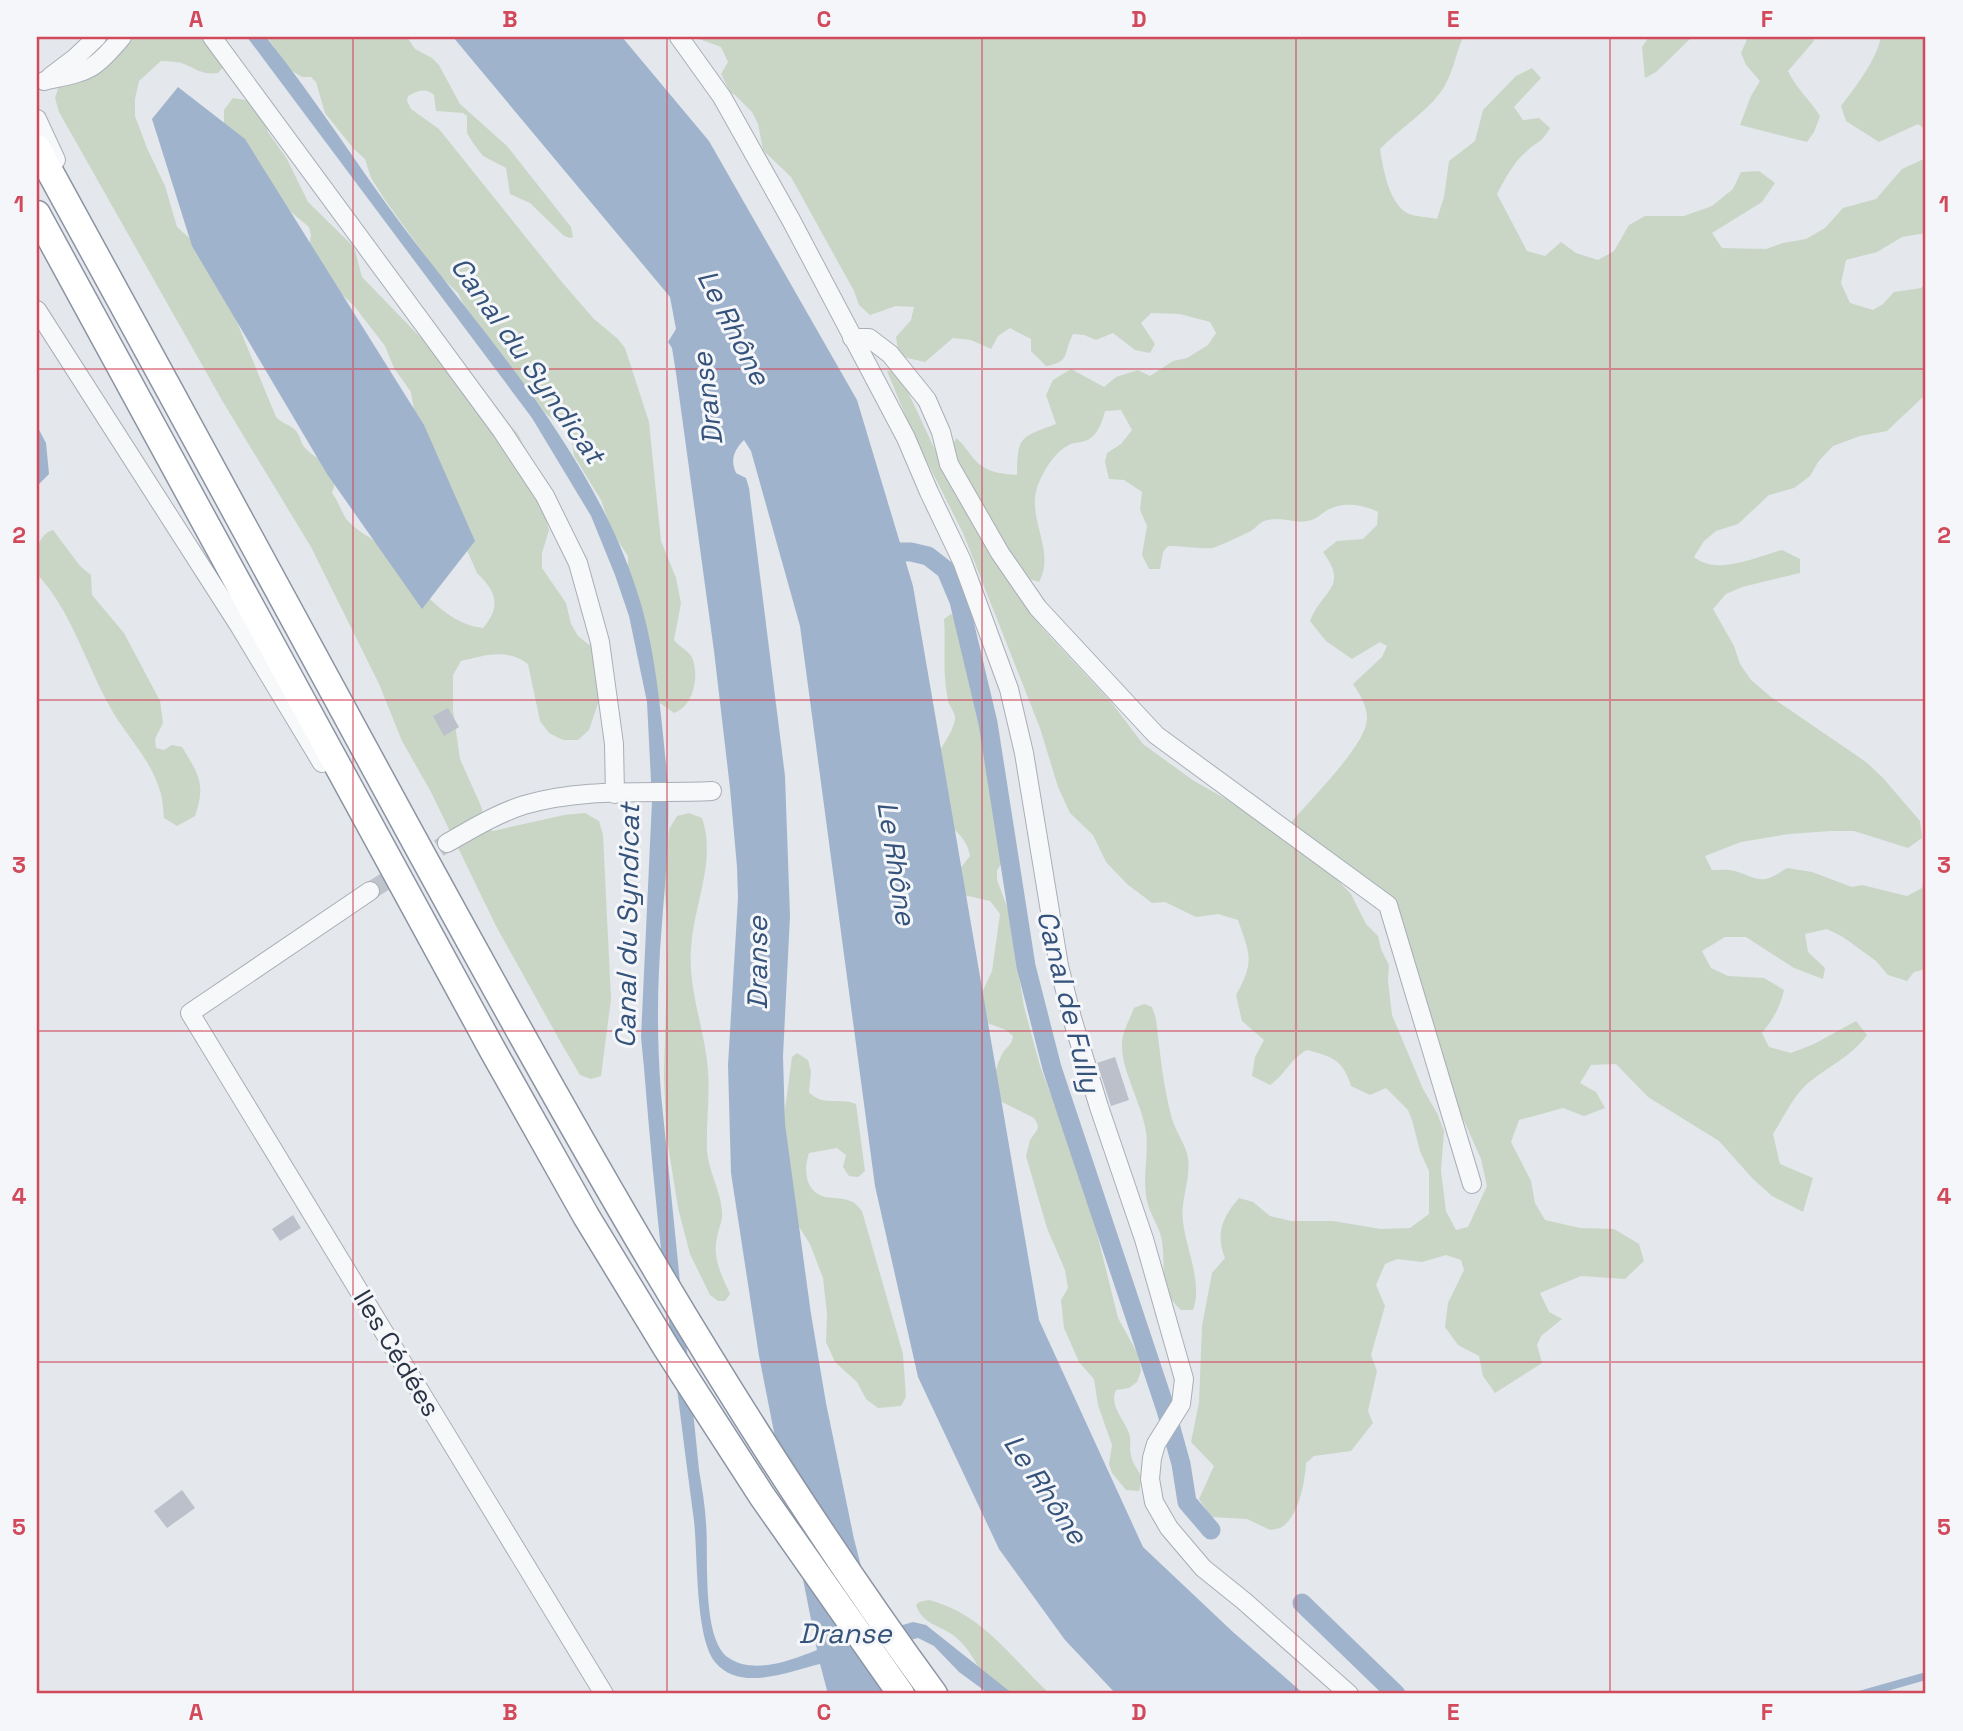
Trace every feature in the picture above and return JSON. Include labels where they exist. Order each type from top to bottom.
[{"type":"highway","points":[[37,148],[525,1043],[623,1215],[734,1397],[859,1588],[934,1694]]},
{"type":"highway","points":[[37,214],[492,1049],[586,1216],[708,1413],[790,1538],[901,1694]]},
{"type":"street","points":[[39,80],[82,37]]},
{"type":"street","points":[[39,80],[75,58],[97,37]]},
{"type":"street","points":[[39,80],[90,70],[99,64],[122,37]]},
{"type":"street","points":[[212,37],[502,431],[545,496],[578,563],[600,642],[622,793]]},
{"type":"street","points":[[679,37],[722,97],[791,220],[906,438],[962,561],[1009,689],[1024,753],[1059,965],[1082,1053],[1144,1239],[1182,1366],[1184,1387],[1181,1404],[1157,1444],[1151,1467],[1151,1492],[1169,1528],[1203,1568],[1349,1694]]},
{"type":"street","points":[[37,119],[160,374]]},
{"type":"street","points":[[37,310],[280,692],[492,1049]]},
{"type":"street","points":[[852,338],[869,338],[890,354],[927,400],[941,432],[949,464],[1000,553],[1038,608],[1137,715],[1178,752],[1388,905],[1472,1184]]},
{"type":"street","points":[[447,843],[489,819],[524,806],[586,794],[712,791]]},
{"type":"street","name":"Iles Cédées","points":[[370,891],[190,1013],[604,1694]]},
{"type":"green space","points":[[109,37],[220,37],[224,66],[218,73],[204,73],[182,63],[161,61],[139,81],[135,116],[165,186],[177,227],[195,243],[225,293],[276,417],[296,431],[309,452],[339,470],[332,493],[345,517],[383,548],[440,608],[468,625],[483,628],[492,613],[494,600],[489,587],[477,573],[419,441],[411,392],[394,368],[385,346],[355,307],[320,273],[308,255],[311,235],[309,227],[291,212],[224,127],[224,110],[233,98],[252,101],[262,115],[268,132],[287,159],[308,202],[354,247],[362,277],[425,342],[449,372],[503,417],[518,434],[528,454],[549,530],[542,553],[542,568],[566,603],[571,624],[578,636],[588,644],[611,654],[611,665],[589,730],[578,740],[563,740],[549,733],[540,721],[528,664],[504,654],[461,661],[453,675],[453,710],[460,759],[488,829],[493,831],[585,813],[599,821],[603,835],[611,999],[601,1076],[591,1079],[580,1075],[560,1041],[496,926],[431,792],[402,741],[379,684],[311,547],[223,402],[59,112],[55,98],[59,86],[97,54]]},
{"type":"green space","points":[[267,37],[407,37],[415,49],[439,65],[460,104],[507,146],[571,227],[573,237],[564,236],[530,203],[510,194],[506,168],[483,156],[473,143],[467,133],[467,116],[463,113],[436,111],[434,95],[428,91],[418,91],[408,96],[411,109],[439,129],[561,281],[594,319],[625,348],[649,422],[661,541],[676,578],[681,603],[674,640],[689,654],[695,667],[693,691],[681,710],[674,713],[657,701],[653,687],[652,656],[628,575],[628,556],[612,532],[601,500],[574,456],[571,435],[544,412],[464,305],[458,293],[439,275],[385,200],[371,178],[365,159],[325,113],[316,82],[311,77],[302,77],[290,70]]},
{"type":"green space","points":[[694,37],[1463,37],[1451,73],[1440,93],[1380,149],[1388,185],[1396,203],[1409,214],[1437,219],[1444,197],[1449,161],[1475,141],[1483,110],[1516,76],[1532,68],[1541,78],[1514,107],[1523,120],[1539,118],[1550,128],[1541,140],[1517,161],[1497,194],[1527,251],[1545,256],[1561,242],[1576,253],[1598,260],[1614,251],[1629,225],[1645,216],[1684,216],[1712,206],[1733,189],[1741,172],[1759,171],[1775,183],[1762,202],[1712,233],[1722,248],[1766,249],[1806,239],[1825,228],[1843,208],[1876,199],[1902,169],[1926,158],[1926,233],[1902,237],[1877,252],[1846,260],[1841,283],[1850,303],[1873,310],[1894,292],[1921,288],[1926,282],[1926,394],[1887,431],[1860,436],[1833,446],[1818,462],[1810,476],[1794,488],[1769,495],[1738,524],[1716,531],[1704,541],[1694,557],[1714,565],[1725,565],[1782,550],[1800,559],[1800,573],[1742,587],[1726,594],[1713,609],[1734,646],[1740,664],[1751,680],[1771,697],[1866,762],[1920,821],[1922,838],[1908,848],[1854,831],[1830,831],[1741,842],[1705,856],[1712,870],[1732,870],[1766,879],[1787,868],[1812,872],[1852,887],[1862,885],[1907,896],[1922,888],[1926,878],[1926,969],[1914,972],[1907,981],[1888,975],[1876,961],[1827,929],[1805,934],[1808,952],[1825,968],[1823,979],[1794,968],[1746,937],[1725,937],[1702,951],[1711,968],[1728,976],[1764,978],[1784,990],[1776,1013],[1762,1033],[1769,1047],[1791,1053],[1856,1021],[1867,1035],[1854,1050],[1802,1089],[1773,1134],[1780,1164],[1813,1178],[1803,1212],[1772,1196],[1719,1141],[1648,1097],[1616,1064],[1591,1065],[1580,1083],[1596,1092],[1605,1108],[1584,1116],[1563,1108],[1519,1120],[1511,1142],[1531,1181],[1535,1203],[1545,1220],[1580,1228],[1614,1229],[1639,1244],[1644,1261],[1625,1279],[1581,1276],[1540,1293],[1549,1312],[1562,1319],[1541,1336],[1537,1345],[1542,1363],[1495,1393],[1483,1376],[1479,1356],[1458,1345],[1445,1327],[1448,1303],[1464,1270],[1461,1260],[1446,1255],[1422,1262],[1397,1259],[1385,1264],[1376,1285],[1385,1306],[1371,1355],[1377,1371],[1368,1411],[1373,1423],[1351,1451],[1314,1456],[1306,1463],[1297,1507],[1282,1527],[1270,1530],[1247,1519],[1211,1517],[1199,1499],[1214,1466],[1191,1442],[1199,1403],[1202,1326],[1212,1273],[1225,1258],[1221,1233],[1229,1212],[1239,1198],[1253,1202],[1270,1216],[1291,1221],[1333,1221],[1381,1229],[1410,1228],[1429,1214],[1429,1171],[1408,1110],[1386,1088],[1370,1095],[1351,1086],[1344,1070],[1330,1057],[1307,1050],[1270,1085],[1252,1076],[1255,1057],[1264,1040],[1242,1021],[1236,995],[1246,974],[1249,958],[1238,920],[1218,914],[1196,917],[1165,902],[1152,903],[1127,884],[1106,862],[1093,835],[1070,813],[1058,787],[1040,728],[963,533],[914,436],[887,371],[902,379],[957,497],[1023,603],[1043,629],[1111,702],[1143,744],[1325,867],[1351,894],[1366,924],[1378,936],[1389,965],[1392,1015],[1444,1131],[1441,1171],[1446,1211],[1456,1230],[1468,1227],[1487,1186],[1481,1159],[1465,1123],[1416,1029],[1408,987],[1410,960],[1371,883],[1289,825],[1344,762],[1362,736],[1366,725],[1366,709],[1353,684],[1382,657],[1387,646],[1380,642],[1352,659],[1326,641],[1310,621],[1334,581],[1334,573],[1323,552],[1337,541],[1363,539],[1377,525],[1378,512],[1366,507],[1345,505],[1302,522],[1276,519],[1264,521],[1251,531],[1212,548],[1168,546],[1163,552],[1160,569],[1149,569],[1142,555],[1147,526],[1140,510],[1142,492],[1124,480],[1109,479],[1105,462],[1107,453],[1121,444],[1132,430],[1121,410],[1105,411],[1096,433],[1058,453],[1039,482],[1035,512],[1043,547],[1043,570],[1039,582],[1029,579],[1018,566],[949,456],[956,438],[983,467],[1017,475],[1018,453],[1023,440],[1034,432],[1056,424],[1046,395],[1053,380],[1071,369],[1104,387],[1116,377],[1138,370],[1150,376],[1173,361],[1187,358],[1208,345],[1216,333],[1210,322],[1180,314],[1151,313],[1141,323],[1155,344],[1150,353],[1135,350],[1113,333],[1096,340],[1073,334],[1063,359],[1046,366],[1031,351],[1031,339],[1010,328],[998,336],[991,349],[971,340],[953,338],[925,362],[899,356],[896,337],[911,320],[914,307],[896,306],[870,315],[859,305],[854,291],[791,177],[763,150],[758,124],[752,112],[730,92],[721,74],[728,62],[721,47]]},
{"type":"green space","points":[[1649,37],[1692,37],[1656,72],[1645,78],[1642,47]]},
{"type":"green space","points":[[1748,37],[1812,37],[1814,41],[1788,71],[1820,116],[1807,142],[1740,125],[1760,81],[1746,65],[1741,53]]},
{"type":"green space","points":[[1881,37],[1926,37],[1926,130],[1918,124],[1879,142],[1846,121],[1841,106],[1870,64]]},
{"type":"green space","points":[[53,530],[80,566],[91,575],[92,595],[124,633],[160,701],[163,723],[155,739],[156,748],[164,750],[172,745],[182,747],[199,780],[200,796],[195,816],[177,826],[164,818],[161,794],[151,768],[116,718],[60,604],[37,574],[40,542],[42,537]]},
{"type":"green space","points":[[951,614],[958,617],[965,628],[1000,824],[1006,842],[1006,853],[997,870],[997,880],[1009,912],[1024,1007],[1040,1066],[1085,1185],[1118,1318],[1139,1356],[1141,1371],[1137,1382],[1129,1388],[1116,1390],[1114,1403],[1130,1437],[1132,1461],[1141,1478],[1139,1491],[1126,1490],[1112,1473],[1109,1465],[1112,1445],[1098,1405],[1094,1379],[1079,1362],[1064,1328],[1061,1300],[1068,1288],[1065,1270],[1047,1228],[1026,1156],[1038,1125],[1034,1118],[994,1098],[997,1068],[1013,1036],[1006,1030],[985,1022],[979,999],[992,971],[1000,914],[990,901],[955,893],[952,879],[970,856],[962,837],[941,812],[933,775],[935,761],[955,720],[946,690],[945,670],[944,619]]},
{"type":"green space","points":[[689,813],[702,818],[706,834],[706,867],[693,933],[691,964],[708,1070],[707,1150],[722,1212],[716,1253],[730,1294],[725,1301],[718,1301],[710,1295],[690,1254],[678,1208],[666,1132],[664,1076],[668,931],[664,885],[669,829],[677,816]]},
{"type":"green space","points":[[1144,1004],[1152,1007],[1156,1019],[1169,1107],[1188,1158],[1182,1214],[1195,1278],[1196,1300],[1193,1310],[1181,1310],[1169,1295],[1166,1286],[1161,1236],[1148,1206],[1146,1192],[1146,1132],[1123,1054],[1123,1035],[1134,1008]]},
{"type":"green space","points":[[797,1053],[808,1060],[811,1071],[809,1092],[814,1097],[825,1101],[856,1104],[865,1171],[858,1177],[849,1176],[843,1167],[846,1155],[837,1148],[809,1153],[807,1177],[816,1193],[852,1202],[862,1211],[903,1354],[906,1397],[901,1406],[878,1408],[866,1399],[857,1382],[835,1362],[826,1342],[827,1314],[823,1278],[810,1244],[787,1208],[780,1147],[792,1057]]},
{"type":"green space","points":[[929,1600],[948,1607],[981,1626],[1050,1694],[993,1694],[960,1641],[922,1616],[916,1605]]},
{"type":"water","points":[[247,37],[266,37],[404,228],[539,405],[598,499],[621,549],[640,601],[657,681],[668,790],[668,842],[658,986],[661,1094],[706,1516],[710,1616],[720,1648],[729,1658],[739,1663],[761,1666],[817,1650],[759,1356],[731,1173],[728,1065],[738,898],[737,867],[714,651],[676,373],[672,348],[668,342],[676,329],[670,297],[453,37],[622,37],[709,141],[857,400],[913,586],[1039,1320],[1143,1547],[1304,1694],[1116,1694],[1065,1640],[999,1549],[918,1377],[875,1186],[800,626],[751,451],[744,440],[735,451],[733,464],[736,473],[746,478],[749,488],[785,776],[790,916],[783,1056],[785,1124],[811,1314],[854,1539],[878,1632],[913,1622],[926,1625],[1013,1694],[989,1694],[959,1672],[934,1646],[918,1638],[882,1647],[894,1694],[828,1694],[820,1664],[780,1675],[751,1678],[725,1671],[715,1662],[704,1634],[698,1595],[694,1521],[666,1295],[641,1037],[652,801],[647,702],[629,616],[591,516],[532,418]]},
{"type":"water","points":[[178,87],[245,139],[424,425],[475,541],[422,609],[327,474],[192,246],[152,119]]},
{"type":"water","points":[[37,426],[46,443],[49,474],[37,486]]},
{"type":"water","points":[[1926,1672],[1926,1680],[1877,1694],[1848,1694]]},
{"type":"building","points":[[448,708],[459,727],[444,736],[433,716]]},
{"type":"building","points":[[1115,1057],[1129,1100],[1111,1106],[1097,1063]]},
{"type":"building","points":[[293,1215],[301,1228],[280,1241],[272,1229]]},
{"type":"building","points":[[182,1490],[195,1508],[167,1528],[154,1511]]},
{"type":"waterway","name":"Canal de Fully","points":[[876,552],[911,552],[928,556],[946,570],[959,601],[988,723],[1026,966],[1052,1068],[1166,1410],[1181,1464],[1187,1502],[1211,1530]]},
{"type":"waterway","name":"Canal de Fully","points":[[1302,1603],[1396,1694]]},
{"type":"tunnel","points":[[370,891],[447,843]]},
{"type":"water label","name":"Le Rhône","points":[[734,327]]},
{"type":"water label","name":"Canal du Syndicat","points":[[528,360]]},
{"type":"water label","name":"Dranse","points":[[707,399]]},
{"type":"water label","name":"Le Rhône","points":[[897,863]]},
{"type":"water label","name":"Canal du Syndicat","points":[[627,926]]},
{"type":"water label","name":"Dranse","points":[[757,963]]},
{"type":"water label","name":"Le Rhône","points":[[1046,1489]]},
{"type":"water label","name":"Dranse","points":[[845,1633]]}]
